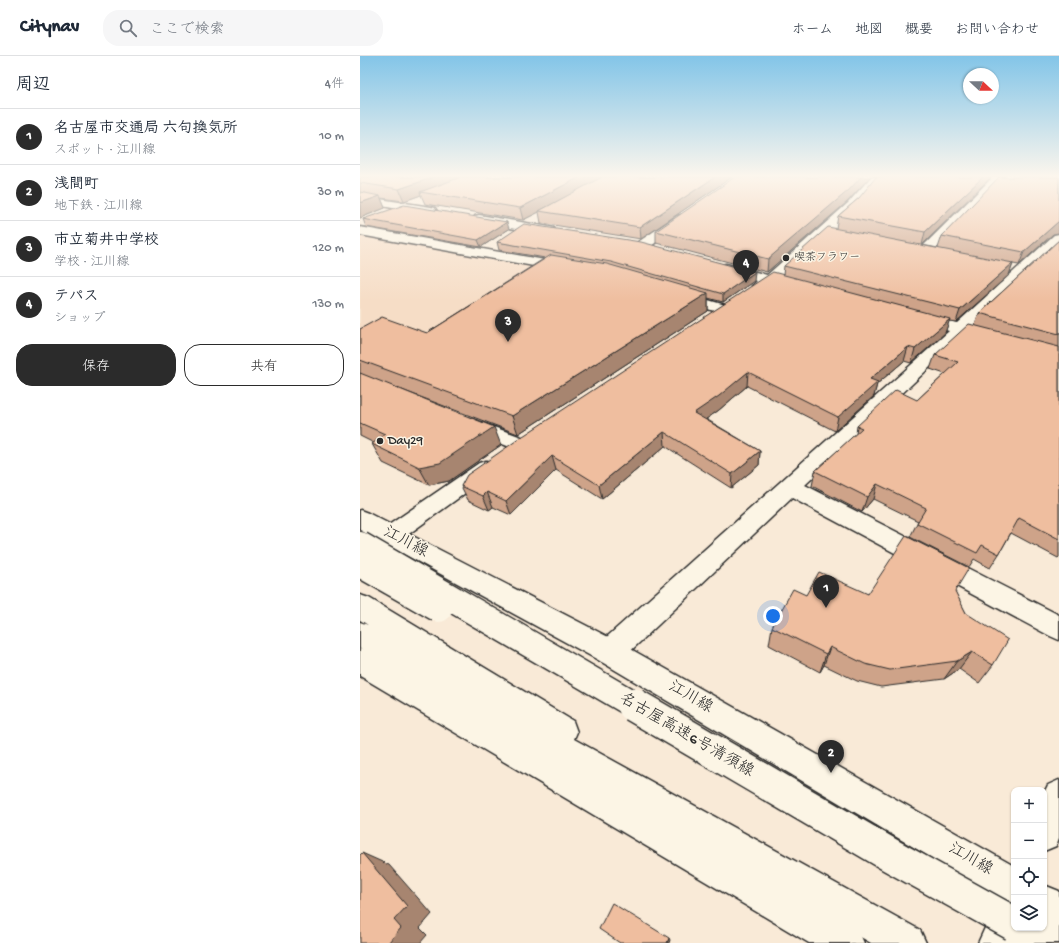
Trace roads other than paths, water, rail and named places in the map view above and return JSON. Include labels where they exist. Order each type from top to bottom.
[{"type":"main road","points":[[476,218],[560,232]]},
{"type":"main road","points":[[509,235],[538,218]]},
{"type":"main road","points":[[643,245],[681,218]]},
{"type":"main road","points":[[705,322],[769,280],[831,233],[842,218]]},
{"type":"main road","points":[[925,252],[958,218]]},
{"type":"main road","points":[[362,224],[483,253],[582,270]]},
{"type":"main road","points":[[610,652],[960,329],[1015,270],[1059,238]]},
{"type":"main road","points":[[628,243],[658,249]]},
{"type":"main road","points":[[483,253],[496,244]]},
{"type":"main road","points":[[909,249],[940,255]]},
{"type":"main road","points":[[710,263],[807,289]]},
{"type":"main road","points":[[664,291],[735,302]]},
{"type":"main road","points":[[907,315],[1006,342]]},
{"type":"main road","points":[[360,550],[391,535],[516,447],[455,418]]},
{"type":"main road","points":[[790,487],[1059,628]]},
{"type":"main road","name":"江川線","points":[[360,519],[610,652],[1011,884]]},
{"type":"main road","name":"名古屋高速6号清須線","points":[[360,546],[892,856],[1011,922]]},
{"type":"main road","points":[[360,564],[560,678],[892,856]]},
{"type":"main road","points":[[360,606],[856,913]]},
{"type":"main road","points":[[360,634],[907,943]]},
{"type":"main road","points":[[360,661],[845,943]]},
{"type":"main road","points":[[1047,826],[1059,796]]},
{"type":"main road","points":[[1047,905],[1059,911]]},
{"type":"main road","points":[[997,943],[1011,913]]},
{"type":"main road","points":[[1027,931],[1049,943]]},
{"type":"place","name":"喫茶フラワー","points":[[786,258]]},
{"type":"place","name":"テパス","points":[[746,283]]},
{"type":"place","name":"市立菊井中学校","points":[[508,342]]},
{"type":"place","name":"Day29","points":[[380,441]]},
{"type":"place","name":"名古屋市交通局 六句換気所","points":[[826,608]]},
{"type":"place","name":"浅間町","points":[[831,773]]}]
